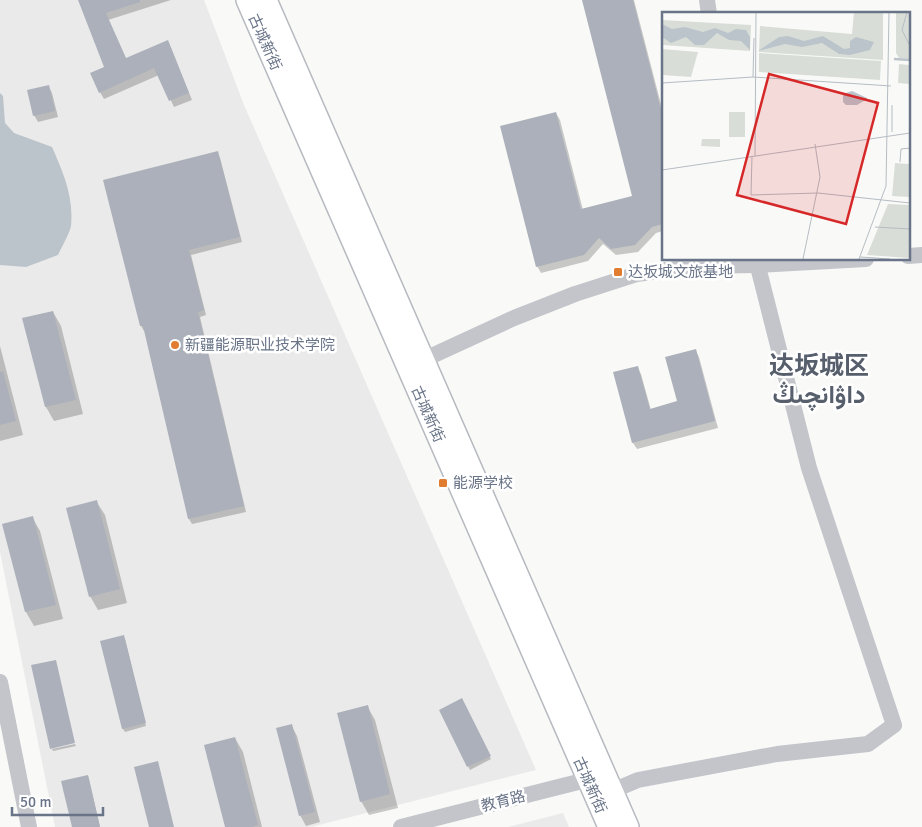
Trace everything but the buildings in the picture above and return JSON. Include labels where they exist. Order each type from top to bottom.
[{"type":"main road","name":"古城新街","points":[[247,0],[415,363],[602,782],[628,827]]},
{"type":"main road","name":"古城新街","points":[[266,0],[415,363]]},
{"type":"main road","name":"古城新街","points":[[602,782],[609,827]]},
{"type":"street","points":[[415,363],[514,318],[566,297],[637,274],[695,266],[829,260]]},
{"type":"street","name":"教育路","points":[[401,827],[602,782],[638,780],[777,754],[868,744],[894,725],[809,468],[756,262]]},
{"type":"street","points":[[0,682],[29,827]]},
{"type":"shaded area","name":"新疆能源职业技术学院","points":[[0,0],[204,0],[244,105],[536,770],[311,827],[55,827],[0,552]]},
{"type":"shaded area","points":[[0,93],[3,96],[5,123],[14,133],[52,147],[64,175],[71,205],[71,226],[58,255],[26,267],[0,265]]},
{"type":"shaded area","points":[[563,813],[569,827],[508,827]]},
{"type":"place","name":"达坂城文旅基地","points":[[618,272]]},
{"type":"place","name":"新疆能源职业技术学院","points":[[175,345]]},
{"type":"place","name":"能源学校","points":[[443,483]]},
{"type":"district","name":"达坂城区 داۋانچىڭ","points":[[819,380]]}]
